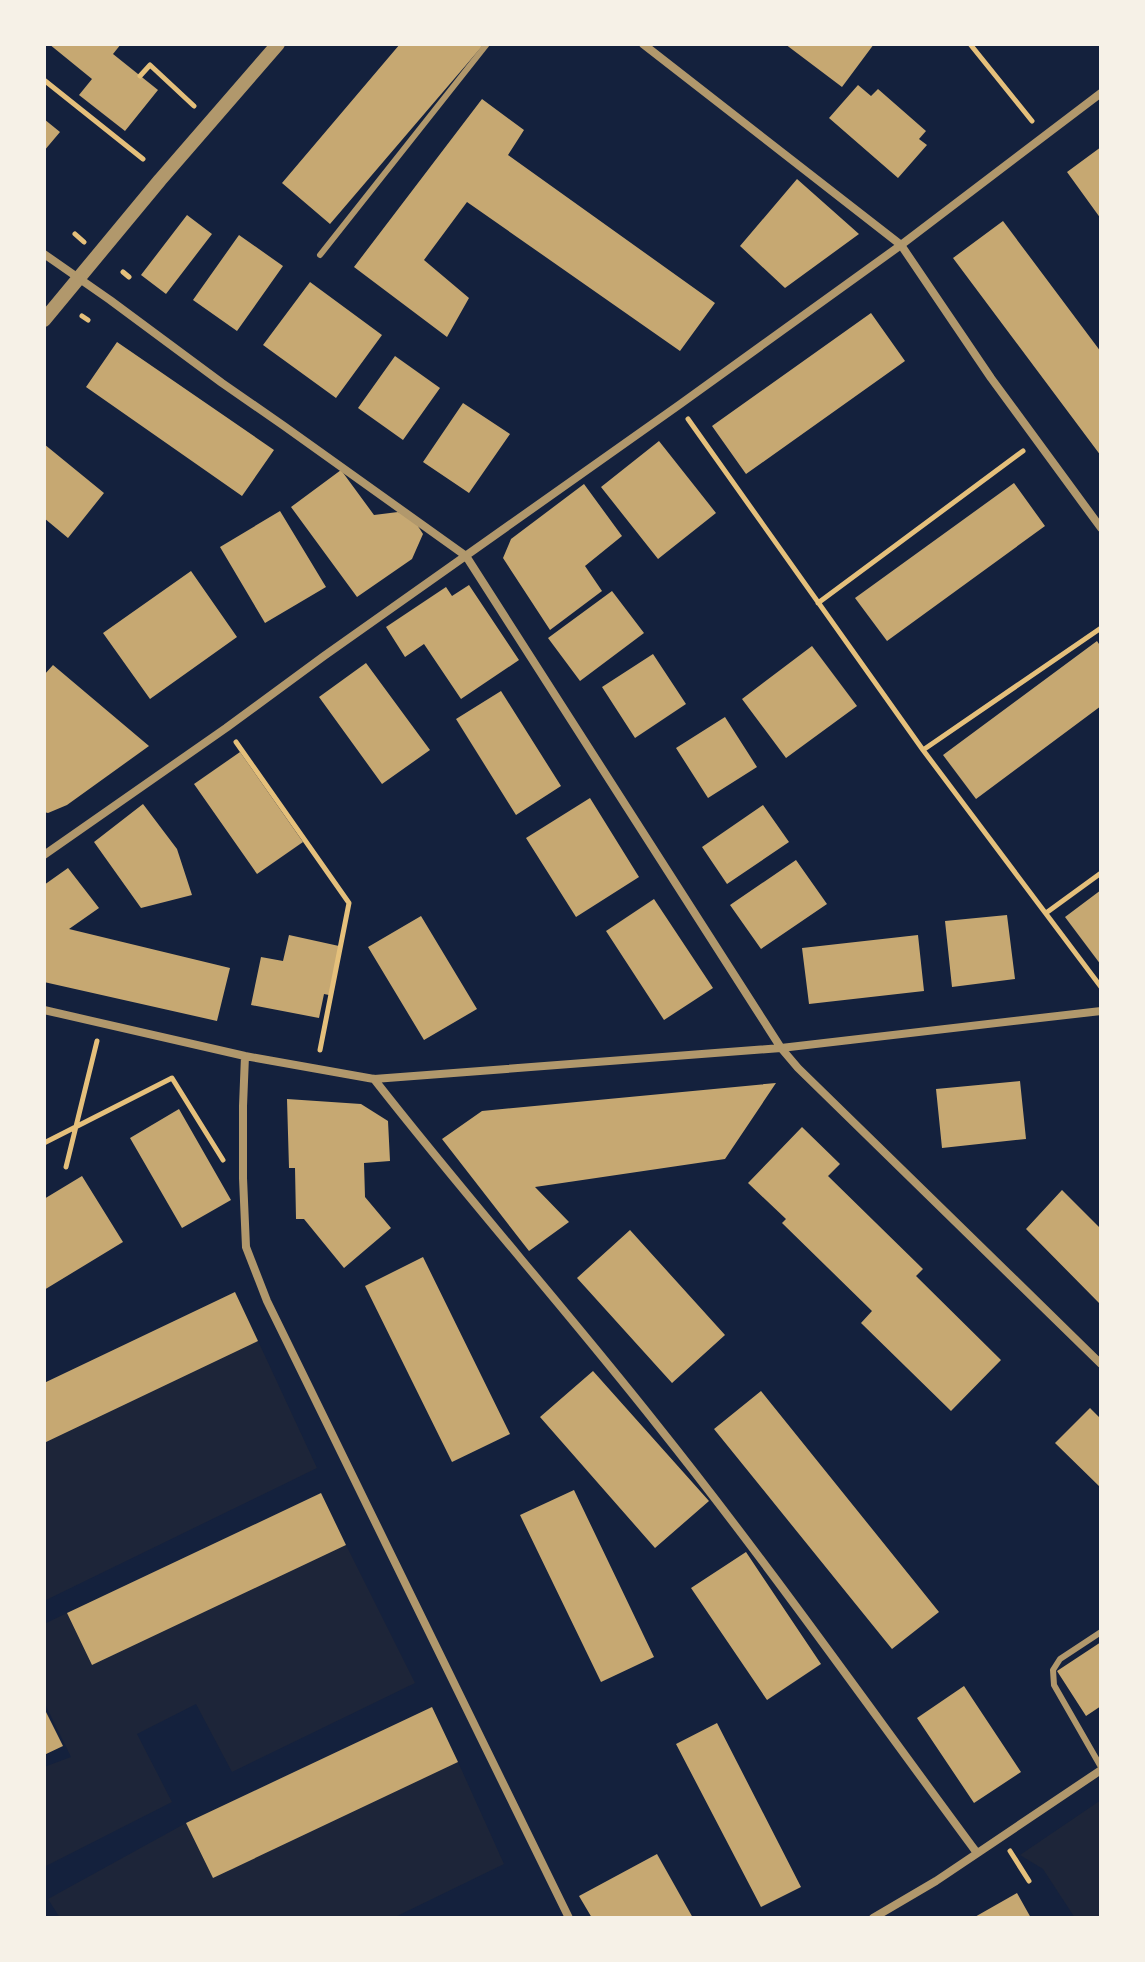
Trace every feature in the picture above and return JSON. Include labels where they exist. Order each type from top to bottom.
[{"type":"street","points":[[44,320],[278,44]]},
{"type":"street","points":[[643,44],[901,245],[991,378],[1101,528]]},
{"type":"street","points":[[44,855],[901,245],[1101,93]]},
{"type":"street","points":[[44,254],[466,556],[781,1048],[1101,1364]]},
{"type":"street","points":[[44,1010],[245,1056],[374,1079],[781,1048],[1101,1011]]},
{"type":"street","points":[[245,1056],[243,1178],[246,1247],[267,1301],[569,1918]]},
{"type":"street","points":[[374,1079],[659,1427],[814,1630],[977,1853]]},
{"type":"street","points":[[873,1918],[936,1881],[1101,1768]]},
{"type":"lane","points":[[320,255],[487,44]]},
{"type":"lane","points":[[1101,1632],[1060,1659],[1053,1670],[1054,1685],[1101,1768]]},
{"type":"path","points":[[970,44],[1044,136]]},
{"type":"path","points":[[140,76],[150,65],[194,106]]},
{"type":"path","points":[[44,80],[143,159]]},
{"type":"path","points":[[123,272],[129,277]]},
{"type":"path","points":[[679,405],[923,750],[1101,987]]},
{"type":"path","points":[[818,603],[1018,454]]},
{"type":"path","points":[[923,750],[1101,628]]},
{"type":"path","points":[[226,728],[349,903],[320,1050]]},
{"type":"path","points":[[1046,913],[1101,873]]},
{"type":"path","points":[[66,1167],[97,1041]]},
{"type":"path","points":[[44,1143],[172,1078],[233,1176],[243,1178]]},
{"type":"path","points":[[1000,1837],[1029,1881]]},
{"type":"shaded area","points":[[258,1341],[317,1468],[44,1601],[44,1443]]},
{"type":"shaded area","points":[[346,1545],[415,1683],[232,1772],[196,1704],[137,1734],[172,1802],[44,1867],[44,1767],[71,1757],[44,1702],[44,1624],[67,1613],[92,1665]]},
{"type":"shaded area","points":[[458,1762],[504,1864],[393,1918],[60,1918],[48,1899],[186,1823],[213,1878]]},
{"type":"shaded area","points":[[1101,1800],[1101,1918],[1075,1918],[1043,1869],[1020,1855]]},
{"type":"building","points":[[49,44],[121,44],[113,54],[158,90],[125,131],[79,95],[92,79]]},
{"type":"building","points":[[400,44],[484,44],[330,224],[282,183]]},
{"type":"building","points":[[785,44],[874,44],[842,87]]},
{"type":"building","points":[[858,85],[871,96],[878,89],[926,131],[919,139],[927,145],[898,178],[829,118]]},
{"type":"building","points":[[482,99],[524,130],[508,155],[715,303],[680,351],[467,202],[424,260],[469,298],[447,337],[354,267]]},
{"type":"building","points":[[44,119],[60,132],[44,151]]},
{"type":"building","points":[[1101,147],[1101,219],[1067,172]]},
{"type":"building","points":[[797,179],[859,234],[785,288],[740,246]]},
{"type":"building","points":[[187,215],[212,234],[166,294],[141,275]]},
{"type":"building","points":[[1003,221],[1101,352],[1101,456],[953,258]]},
{"type":"building","points":[[239,235],[283,266],[237,331],[193,300]]},
{"type":"building","points":[[310,282],[382,335],[336,398],[263,345]]},
{"type":"building","points":[[871,313],[905,361],[746,474],[712,426]]},
{"type":"building","points":[[117,342],[274,450],[242,496],[86,387]]},
{"type":"building","points":[[395,356],[440,388],[403,440],[358,408]]},
{"type":"building","points":[[463,403],[510,434],[469,493],[423,462]]},
{"type":"building","points":[[659,441],[716,513],[658,559],[601,487]]},
{"type":"building","points":[[44,444],[104,493],[68,538],[44,518]]},
{"type":"building","points":[[341,470],[374,515],[398,512],[414,520],[423,534],[412,559],[357,597],[291,507]]},
{"type":"building","points":[[1014,483],[1045,526],[887,641],[855,598]]},
{"type":"building","points":[[584,484],[622,536],[585,566],[602,591],[550,630],[503,558],[511,539]]},
{"type":"building","points":[[280,511],[326,587],[265,623],[220,547]]},
{"type":"building","points":[[191,571],[237,637],[150,699],[103,633]]},
{"type":"building","points":[[469,585],[519,660],[461,699],[424,644],[405,657],[386,627],[446,587],[452,596]]},
{"type":"building","points":[[612,591],[644,633],[580,681],[548,638]]},
{"type":"building","points":[[1097,641],[1101,647],[1101,706],[976,799],[943,755]]},
{"type":"building","points":[[812,646],[857,706],[786,758],[742,699]]},
{"type":"building","points":[[653,654],[686,704],[635,738],[602,687]]},
{"type":"building","points":[[366,663],[430,750],[382,784],[319,697]]},
{"type":"building","points":[[53,665],[149,746],[67,805],[48,813],[44,812],[44,675]]},
{"type":"building","points":[[501,691],[561,786],[516,815],[456,719]]},
{"type":"building","points":[[725,717],[757,767],[708,798],[676,748]]},
{"type":"building","points":[[240,752],[303,842],[257,874],[194,784]]},
{"type":"building","points":[[590,798],[639,877],[576,917],[526,838]]},
{"type":"building","points":[[143,804],[177,849],[192,895],[141,908],[94,842]]},
{"type":"building","points":[[763,805],[789,842],[727,884],[702,847]]},
{"type":"building","points":[[796,860],[827,904],[761,949],[730,905]]},
{"type":"building","points":[[68,868],[99,908],[69,929],[230,968],[217,1021],[44,982],[44,885]]},
{"type":"building","points":[[1101,890],[1101,965],[1065,917]]},
{"type":"building","points":[[654,899],[713,988],[664,1020],[606,931]]},
{"type":"building","points":[[1007,915],[1015,979],[952,987],[945,921]]},
{"type":"building","points":[[421,916],[477,1009],[424,1040],[368,947]]},
{"type":"building","points":[[289,935],[339,946],[329,995],[324,994],[319,1018],[251,1005],[261,957],[283,961]]},
{"type":"building","points":[[918,935],[924,991],[809,1004],[802,948]]},
{"type":"building","points":[[1020,1081],[1026,1139],[942,1148],[936,1089]]},
{"type":"building","points":[[776,1083],[725,1159],[535,1187],[569,1222],[529,1251],[442,1139],[482,1111]]},
{"type":"building","points":[[287,1099],[361,1104],[388,1121],[390,1161],[364,1163],[365,1197],[391,1228],[344,1268],[304,1219],[296,1219],[295,1168],[289,1168]]},
{"type":"building","points":[[179,1109],[231,1200],[182,1228],[130,1138]]},
{"type":"building","points":[[802,1127],[840,1164],[828,1176],[923,1269],[916,1276],[1001,1360],[951,1411],[861,1323],[872,1311],[782,1223],[786,1219],[748,1183]]},
{"type":"building","points":[[82,1176],[123,1242],[44,1290],[44,1199]]},
{"type":"building","points":[[1062,1190],[1101,1229],[1101,1305],[1026,1229]]},
{"type":"building","points":[[630,1230],[725,1335],[672,1383],[577,1278]]},
{"type":"building","points":[[423,1257],[510,1434],[452,1462],[365,1286]]},
{"type":"building","points":[[235,1292],[258,1341],[44,1443],[44,1383]]},
{"type":"building","points":[[593,1371],[709,1501],[655,1548],[540,1417]]},
{"type":"building","points":[[761,1391],[939,1612],[892,1649],[714,1429]]},
{"type":"building","points":[[1090,1408],[1101,1419],[1101,1488],[1055,1443]]},
{"type":"building","points":[[574,1490],[654,1657],[601,1682],[520,1515]]},
{"type":"building","points":[[321,1493],[346,1545],[92,1665],[67,1613]]},
{"type":"building","points":[[746,1552],[821,1664],[767,1700],[691,1588]]},
{"type":"building","points":[[1101,1642],[1101,1706],[1086,1716],[1057,1671]]},
{"type":"building","points":[[964,1686],[1021,1772],[974,1803],[917,1718]]},
{"type":"building","points":[[432,1707],[458,1762],[213,1878],[186,1823]]},
{"type":"building","points":[[44,1708],[63,1746],[44,1755]]},
{"type":"building","points":[[717,1723],[801,1887],[761,1907],[676,1744]]},
{"type":"building","points":[[657,1854],[693,1918],[592,1918],[579,1896]]},
{"type":"building","points":[[1017,1893],[1031,1918],[973,1918]]}]
